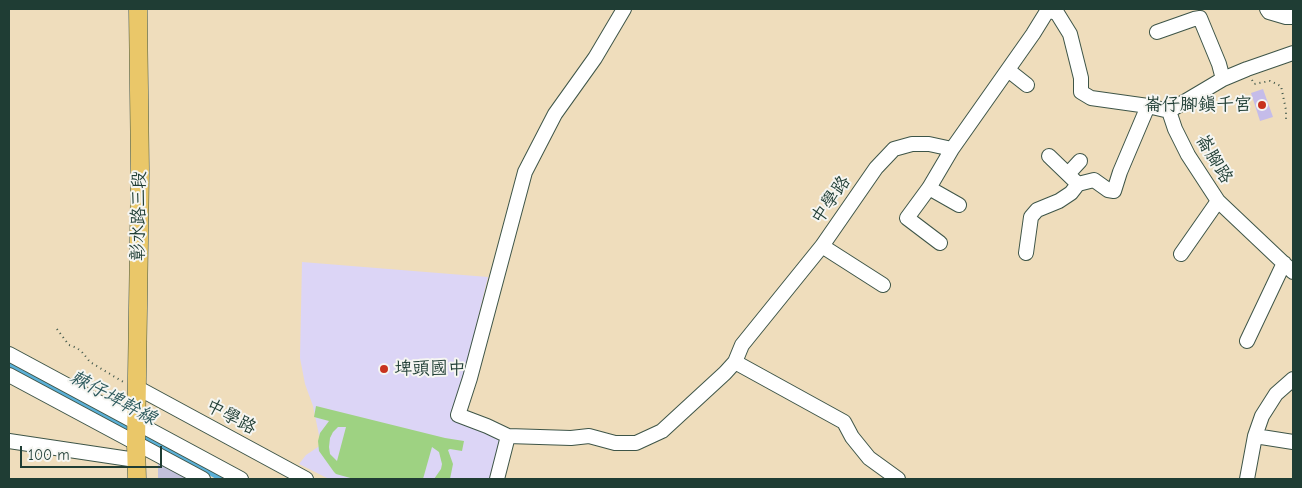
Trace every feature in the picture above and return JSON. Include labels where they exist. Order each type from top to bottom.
[{"type":"main road","name":"彰水路三段","points":[[137,479],[140,172],[138,9]]},
{"type":"lane","points":[[497,479],[508,436],[458,415],[470,378],[525,172],[555,114],[595,58],[624,9]]},
{"type":"lane","points":[[1267,9],[1269,12],[1293,17]]},
{"type":"lane","points":[[940,243],[907,218],[1046,13],[1051,10],[1057,13],[1070,34],[1081,78],[1081,92],[1091,98],[1169,111],[1223,79],[1293,53]]},
{"type":"lane","points":[[1157,32],[1200,18],[1219,64],[1223,79]]},
{"type":"lane","points":[[1008,70],[1027,85]]},
{"type":"lane","points":[[1026,253],[1031,217],[1037,210],[1059,201],[1071,193],[1078,184],[1094,180],[1108,190],[1114,191],[1148,106]]},
{"type":"lane","name":"崙腳路","points":[[1169,111],[1188,156],[1218,201],[1289,268]]},
{"type":"lane","name":"中學路","points":[[508,436],[571,438],[589,436],[615,443],[636,443],[662,431],[735,362],[742,345],[822,246],[876,168],[894,149],[912,144],[929,144],[952,149]]},
{"type":"lane","points":[[1049,156],[1078,184]]},
{"type":"lane","points":[[1068,174],[1080,161]]},
{"type":"lane","points":[[929,188],[959,205]]},
{"type":"lane","points":[[1181,254],[1218,201]]},
{"type":"lane","points":[[822,246],[883,285]]},
{"type":"lane","points":[[1247,341],[1289,268]]},
{"type":"lane","points":[[9,354],[241,479]]},
{"type":"lane","points":[[735,362],[844,422],[852,437],[869,458],[898,479]]},
{"type":"lane","points":[[9,375],[136,452],[203,479]]},
{"type":"lane","points":[[1247,479],[1255,436],[1262,416],[1276,394],[1293,378]]},
{"type":"lane","name":"中學路","points":[[138,388],[306,479]]},
{"type":"lane","points":[[1255,436],[1293,442]]},
{"type":"lane","points":[[9,441],[136,452]]},
{"type":"path","points":[[1247,69],[1254,84],[1270,81],[1281,86],[1286,119]]},
{"type":"path","points":[[58,329],[70,345],[82,352],[90,362],[119,380],[138,388]]},
{"type":"shaded area","name":"埤頭國中","points":[[302,262],[488,277],[463,379],[451,418],[503,437],[493,479],[329,479],[299,464],[306,455],[321,445],[300,358]]},
{"type":"shaded area","points":[[158,463],[188,479],[158,479]]},
{"type":"green space","points":[[316,406],[464,441],[462,451],[448,450],[453,464],[450,479],[434,479],[442,464],[439,452],[432,447],[423,479],[354,479],[336,474],[319,451],[318,441],[320,433],[329,421],[314,417]],"holes":[[[338,427],[346,427],[337,461],[330,454],[330,438]]]},
{"type":"building","name":"崙仔腳鎮千宮","points":[[1263,89],[1273,117],[1260,121],[1251,93]]},
{"type":"waterway","name":"棘仔埤幹線","points":[[9,362],[227,479]]},
{"type":"place","name":"崙仔腳鎮千宮","points":[[1262,105]]},
{"type":"place","name":"埤頭國中","points":[[384,369]]}]
